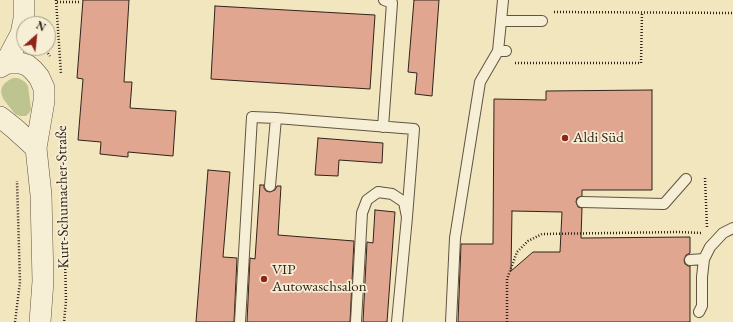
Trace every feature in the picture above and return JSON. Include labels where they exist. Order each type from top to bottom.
[{"type":"street","name":"Kurt-Schumacher-Straße","points":[[2,66],[21,34],[24,19],[24,0]]},
{"type":"street","name":"Kurt-Schumacher-Straße","points":[[2,66],[10,63],[27,65],[34,70],[44,88],[44,101],[36,148],[41,195],[43,281],[40,322]]},
{"type":"street","name":"Kurt-Schumacher-Straße","points":[[0,117],[36,148]]},
{"type":"lane","points":[[383,127],[392,3],[384,0]]},
{"type":"lane","points":[[450,322],[455,238],[480,82],[502,51],[501,21],[503,0]]},
{"type":"lane","points":[[501,21],[545,16]]},
{"type":"lane","points":[[240,322],[252,117],[414,129],[397,322]]},
{"type":"lane","points":[[270,186],[276,118]]},
{"type":"lane","points":[[582,202],[664,204],[686,179]]},
{"type":"lane","points":[[356,322],[362,213],[367,200],[378,192],[392,194],[404,202],[407,217]]},
{"type":"lane","points":[[697,308],[704,259],[710,247],[723,233],[733,228]]},
{"type":"lane","points":[[690,260],[704,259]]},
{"type":"path","points":[[61,79],[57,1],[79,2],[79,0]]},
{"type":"path","points":[[545,16],[642,13],[733,13]]},
{"type":"path","points":[[514,63],[641,63],[642,13]]},
{"type":"path","name":"Kurt-Schumacher-Straße","points":[[62,119],[66,301],[64,322]]},
{"type":"path","points":[[15,322],[20,282],[17,177]]},
{"type":"path","points":[[705,178],[707,233]]},
{"type":"path","points":[[507,322],[507,279],[517,252],[528,241],[535,237],[542,234],[680,232]]},
{"type":"green space","points":[[13,78],[22,80],[28,86],[31,109],[26,116],[15,114],[2,96],[2,87]]},
{"type":"building","points":[[83,0],[129,0],[124,82],[132,82],[130,108],[176,111],[173,156],[128,152],[128,157],[100,154],[101,142],[78,140],[83,79],[77,78]]},
{"type":"building","points":[[414,0],[439,0],[432,96],[415,94],[417,73],[408,72]]},
{"type":"building","points":[[215,6],[375,15],[370,89],[211,79]]},
{"type":"building","points":[[652,90],[652,190],[582,190],[582,196],[577,198],[576,202],[578,207],[582,208],[581,238],[690,237],[690,253],[686,255],[684,260],[685,264],[690,266],[690,322],[458,322],[461,244],[493,244],[494,99],[546,100],[546,91]],"holes":[[[512,211],[562,212],[560,252],[533,252],[511,271]]]},
{"type":"building","points":[[318,138],[383,143],[382,163],[339,160],[338,176],[315,175]]},
{"type":"building","points":[[208,170],[230,172],[223,257],[237,258],[234,322],[196,322]]},
{"type":"building","points":[[260,185],[264,185],[266,191],[270,192],[275,190],[277,186],[281,186],[278,235],[354,241],[350,322],[247,322],[250,258],[255,259]]},
{"type":"building","name":"VIP Autowaschsalon","points":[[375,210],[395,212],[387,322],[363,322],[367,242],[373,243]]},
{"type":"place","name":"Aldi Süd","points":[[565,138]]},
{"type":"place","name":"VIP Autowaschsalon","points":[[264,279]]}]
